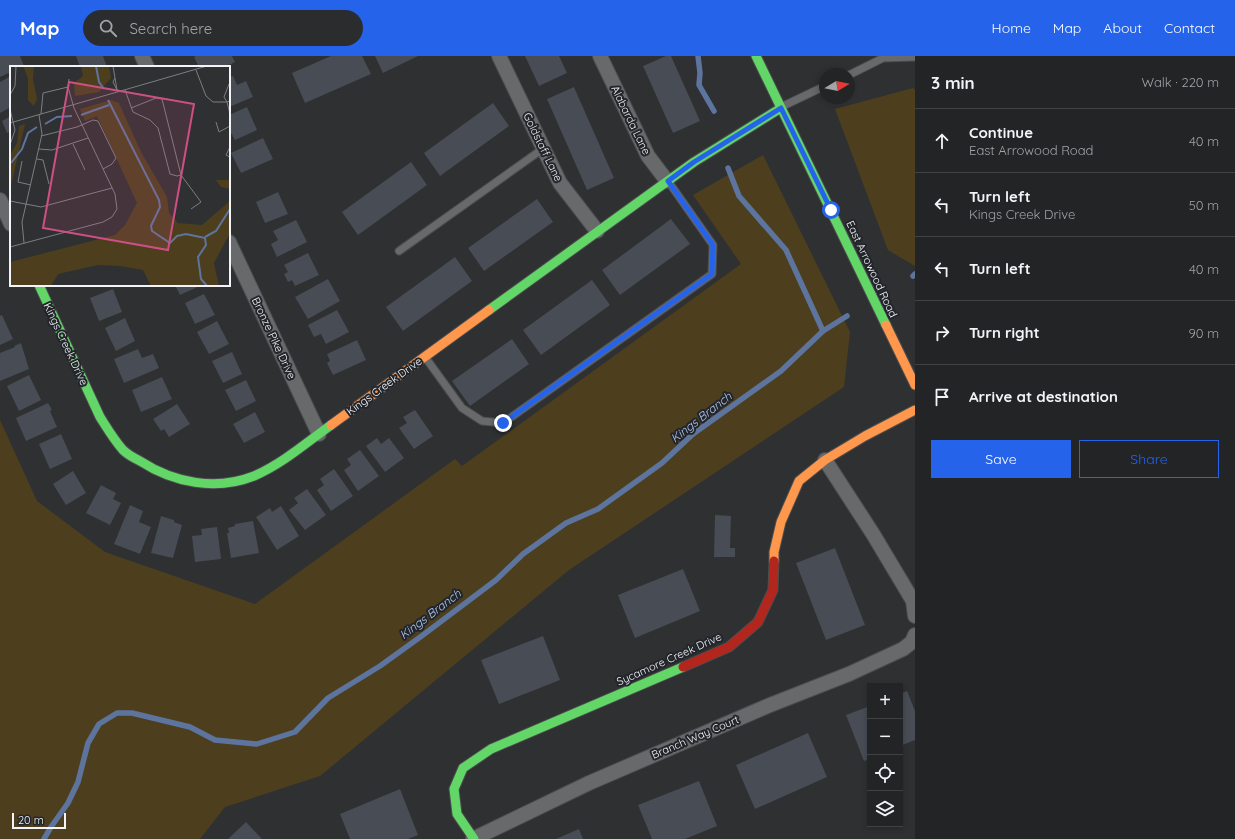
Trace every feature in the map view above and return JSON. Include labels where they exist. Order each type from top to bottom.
[{"type":"street","points":[[142,56],[147,66]]},
{"type":"street","name":"Goldstaff Lane","points":[[499,56],[560,183],[597,231]]},
{"type":"street","name":"Alabarda Lane","points":[[600,56],[648,156],[668,181]]},
{"type":"street","name":"East Arrowood Road","points":[[756,56],[911,365],[915,385]]},
{"type":"street","name":"Kings Creek Drive","points":[[39,286],[100,417],[124,450],[158,473],[176,480],[198,484],[222,483],[243,479],[262,472],[284,459],[424,356],[694,162],[781,108]]},
{"type":"street","points":[[0,200],[10,222]]},
{"type":"street","name":"Bronze Pike Drive","points":[[230,244],[319,434]]},
{"type":"street","name":"Sycamore Creek Drive","points":[[474,839],[457,814],[454,789],[463,768],[491,749],[729,647],[758,622],[772,590],[774,552],[781,522],[799,481],[824,460],[865,436],[915,410]]},
{"type":"street","points":[[824,460],[873,534],[913,602],[915,616]]},
{"type":"street","name":"Branch Way Court","points":[[474,839],[589,783],[770,705],[849,674],[903,649],[912,642],[915,635]]},
{"type":"lane","points":[[855,72],[883,57],[915,56]]},
{"type":"lane","points":[[781,108],[819,89]]},
{"type":"lane","points":[[399,251],[544,148]]},
{"type":"lane","points":[[424,356],[462,408],[482,421],[503,423],[712,274],[713,245],[668,181]]},
{"type":"shaded area","points":[[913,88],[915,90],[915,266],[888,250],[835,109]]},
{"type":"shaded area","points":[[763,155],[850,332],[844,387],[569,570],[320,776],[225,807],[200,839],[0,839],[0,420],[37,501],[105,552],[255,604],[455,459],[462,466],[741,264],[693,195]]},
{"type":"building","points":[[0,56],[20,56],[24,66],[10,66],[10,72],[0,77]]},
{"type":"building","points":[[76,56],[103,56],[107,66],[80,66]]},
{"type":"building","points":[[232,56],[235,62],[227,66],[196,66],[198,65],[194,57]]},
{"type":"building","points":[[331,56],[362,56],[371,74],[305,103],[292,73]]},
{"type":"building","points":[[375,56],[418,56],[383,73]]},
{"type":"building","points":[[525,56],[559,56],[567,73],[539,86]]},
{"type":"building","points":[[666,56],[671,56],[700,121],[673,133],[643,66]]},
{"type":"building","points":[[233,76],[237,85],[246,81],[253,97],[230,107],[230,77]]},
{"type":"building","points":[[10,77],[10,108],[0,113],[0,82]]},
{"type":"building","points":[[574,87],[614,178],[587,190],[547,99]]},
{"type":"building","points":[[493,103],[509,126],[440,176],[424,153]]},
{"type":"building","points":[[247,107],[257,130],[235,140],[230,131],[230,115]]},
{"type":"building","points":[[10,117],[10,132],[7,133],[2,121]]},
{"type":"building","points":[[263,138],[273,159],[241,173],[231,153]]},
{"type":"building","points":[[411,162],[427,185],[358,235],[342,212]]},
{"type":"building","points":[[278,192],[288,214],[265,223],[256,202]]},
{"type":"building","points":[[537,199],[553,222],[484,271],[468,248]]},
{"type":"building","points":[[671,219],[690,244],[620,295],[602,270]]},
{"type":"building","points":[[296,220],[307,242],[277,257],[271,244],[278,240],[273,231]]},
{"type":"building","points":[[308,253],[319,275],[295,286],[292,280],[288,282],[284,274],[288,272],[284,265]]},
{"type":"building","points":[[455,257],[472,281],[403,331],[386,307]]},
{"type":"building","points":[[328,279],[340,301],[308,319],[295,297]]},
{"type":"building","points":[[592,280],[610,305],[541,355],[523,330]]},
{"type":"building","points":[[176,286],[200,286],[180,295]]},
{"type":"building","points":[[113,289],[122,312],[99,321],[90,298]]},
{"type":"building","points":[[204,294],[215,315],[195,324],[185,303]]},
{"type":"building","points":[[337,310],[349,332],[326,344],[321,334],[314,337],[308,325]]},
{"type":"building","points":[[2,315],[13,339],[0,345],[0,316]]},
{"type":"building","points":[[125,318],[135,341],[116,351],[105,328]]},
{"type":"building","points":[[217,321],[229,344],[209,354],[197,332]]},
{"type":"building","points":[[512,339],[529,364],[470,406],[452,381]]},
{"type":"building","points":[[357,340],[366,360],[333,375],[327,363],[330,361],[327,354]]},
{"type":"building","points":[[21,343],[29,369],[0,381],[0,353]]},
{"type":"building","points":[[138,349],[142,358],[153,354],[159,368],[124,383],[114,359]]},
{"type":"building","points":[[232,352],[242,374],[223,383],[212,361]]},
{"type":"building","points":[[29,375],[41,400],[19,411],[7,386]]},
{"type":"building","points":[[162,377],[172,399],[141,412],[132,390]]},
{"type":"building","points":[[246,380],[256,401],[236,411],[225,390]]},
{"type":"building","points":[[48,403],[52,410],[50,411],[57,427],[26,441],[16,418]]},
{"type":"building","points":[[177,404],[190,424],[169,437],[164,429],[161,431],[153,419]]},
{"type":"building","points":[[415,410],[433,436],[414,449],[399,428],[407,423],[403,417]]},
{"type":"building","points":[[255,412],[265,432],[244,443],[233,424]]},
{"type":"building","points":[[61,434],[72,459],[50,469],[39,444]]},
{"type":"building","points":[[377,438],[381,444],[389,438],[404,458],[385,472],[366,446]]},
{"type":"building","points":[[360,450],[379,476],[358,491],[344,470],[351,465],[347,459]]},
{"type":"building","points":[[334,469],[353,496],[331,511],[317,490],[324,485],[320,479]]},
{"type":"building","points":[[73,471],[86,493],[66,505],[53,484]]},
{"type":"building","points":[[101,485],[116,493],[113,499],[121,503],[110,525],[86,513]]},
{"type":"building","points":[[307,489],[326,515],[305,530],[289,510],[298,503],[294,498]]},
{"type":"building","points":[[130,505],[143,511],[139,522],[151,527],[140,554],[114,544]]},
{"type":"building","points":[[281,506],[299,536],[277,550],[256,517],[270,508],[272,512]]},
{"type":"building","points":[[715,515],[731,516],[730,548],[735,548],[735,557],[714,557]]},
{"type":"building","points":[[161,516],[174,520],[174,522],[182,525],[173,558],[151,553]]},
{"type":"building","points":[[253,521],[259,553],[231,558],[227,533],[229,533],[228,528],[235,526],[235,524]]},
{"type":"building","points":[[217,527],[221,559],[195,562],[192,536],[202,535],[201,529]]},
{"type":"building","points":[[835,548],[865,625],[826,640],[796,563]]},
{"type":"building","points":[[683,569],[700,611],[635,638],[618,595]]},
{"type":"building","points":[[543,636],[560,680],[499,704],[481,660]]},
{"type":"building","points":[[907,691],[915,711],[915,740],[903,745],[903,719],[903,693]]},
{"type":"building","points":[[867,707],[867,760],[864,761],[846,715]]},
{"type":"building","points":[[808,733],[827,777],[755,809],[736,765]]},
{"type":"building","points":[[699,781],[717,826],[685,839],[652,839],[638,805]]},
{"type":"building","points":[[400,789],[418,835],[408,839],[350,839],[340,814]]},
{"type":"building","points":[[246,822],[262,839],[228,839]]},
{"type":"building","points":[[579,829],[583,839],[556,839]]},
{"type":"waterway","points":[[698,56],[700,73],[699,85],[714,111]]},
{"type":"waterway","points":[[728,168],[739,196],[786,250],[823,331]]},
{"type":"waterway","name":"Kings Branch","points":[[44,839],[68,803],[78,782],[88,743],[99,724],[117,713],[132,713],[190,727],[215,740],[257,744],[295,732],[328,698],[380,666],[423,635],[496,580],[523,554],[566,523],[598,509],[662,463],[693,434],[781,371],[823,331],[847,316]]},
{"type":"traffic: fast","points":[[756,56],[886,325]]},
{"type":"traffic: fast","points":[[489,310],[694,162],[781,108]]},
{"type":"traffic: fast","points":[[39,286],[100,417],[123,450],[153,469],[181,479],[210,484],[240,481],[274,466],[331,425]]},
{"type":"traffic: fast","points":[[474,839],[457,814],[454,789],[463,768],[491,749],[683,667]]},
{"type":"traffic: slow","points":[[331,425],[489,310]]},
{"type":"traffic: slow","points":[[886,325],[915,385]]},
{"type":"traffic: slow","points":[[774,561],[774,552],[781,522],[799,481],[825,460],[865,436],[915,410]]},
{"type":"traffic: jam","points":[[683,667],[729,647],[758,622],[773,590],[774,561]]},
{"type":"route","points":[[503,423],[712,274],[713,245],[668,181],[694,162],[761,119],[781,108],[831,210]]}]
